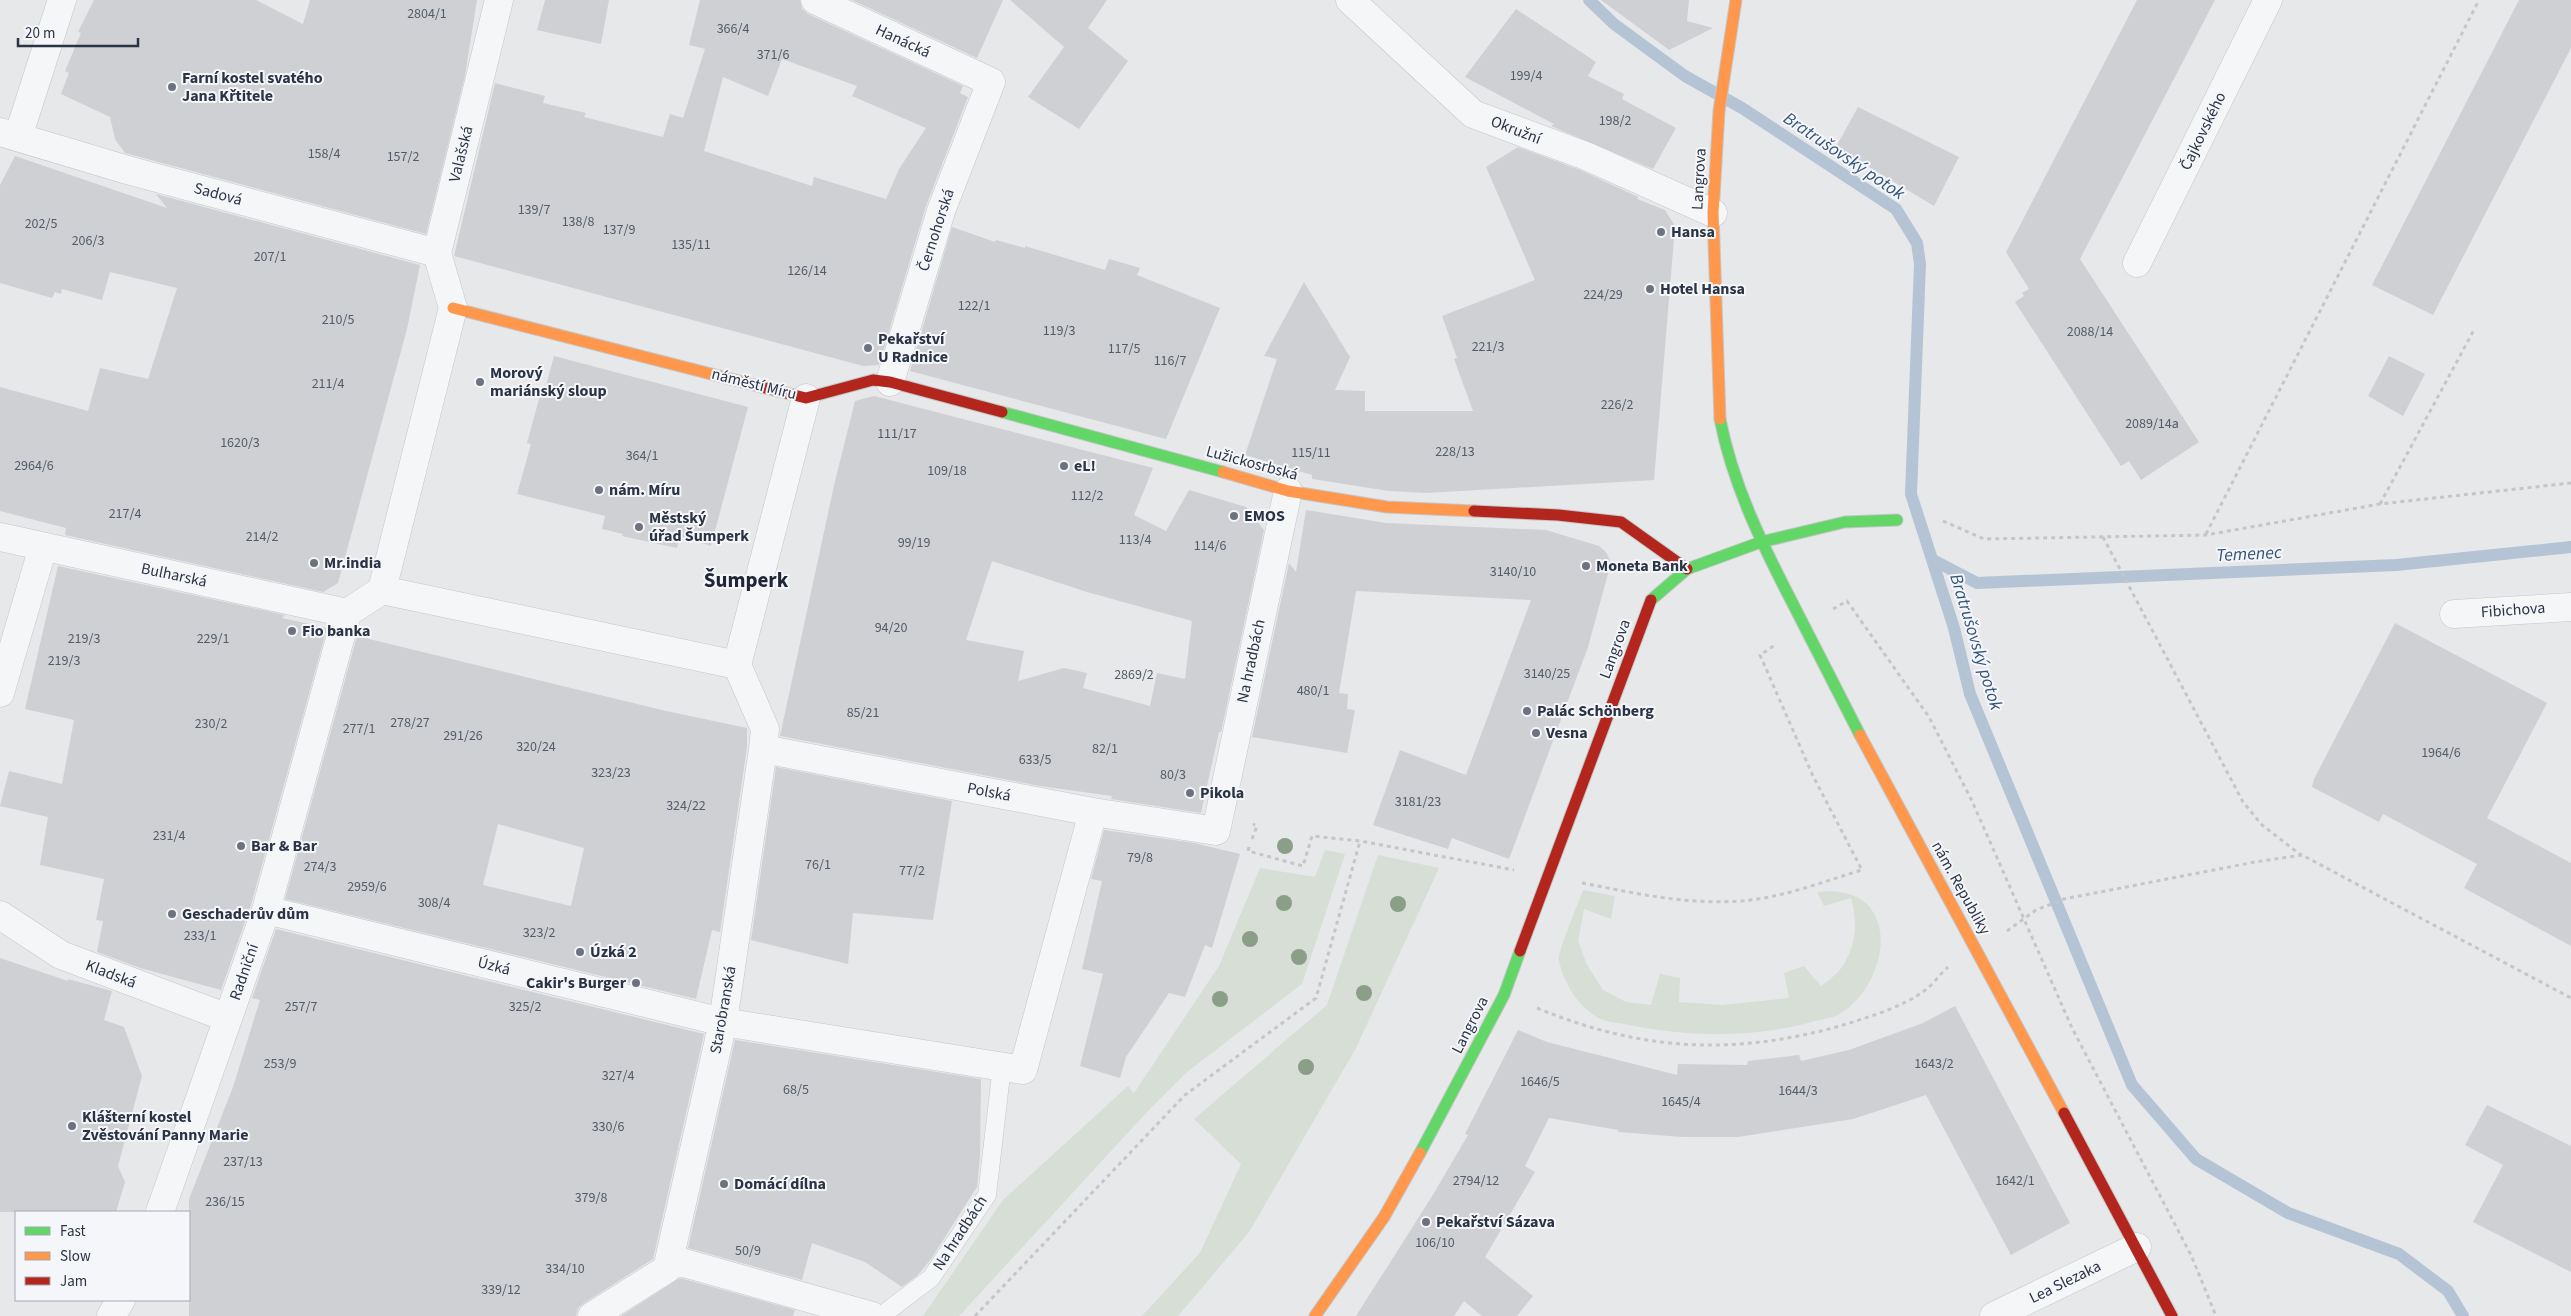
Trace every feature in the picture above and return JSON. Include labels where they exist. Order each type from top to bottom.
[{"type":"street","points":[[9,134],[62,0]]},
{"type":"street","name":"Valašská","points":[[453,308],[437,253],[499,0]]},
{"type":"street","name":"Hanácká","points":[[815,0],[991,82]]},
{"type":"street","name":"Okružní","points":[[1350,0],[1473,114],[1586,156],[1713,214]]},
{"type":"street","name":"Langrova","points":[[1315,1316],[1384,1217],[1456,1089],[1504,995],[1650,601],[1687,569],[1761,542],[1740,492],[1726,450],[1719,412],[1713,214],[1719,111],[1736,0]]},
{"type":"street","name":"Čajkovského","points":[[2137,263],[2268,0]]},
{"type":"street","name":"Černohorská","points":[[890,382],[940,212],[991,82]]},
{"type":"street","name":"Sadová","points":[[9,134],[131,171],[437,253]]},
{"type":"street","points":[[347,613],[382,590],[453,308]]},
{"type":"street","name":"náměstí Míru","points":[[453,308],[806,398],[737,665]]},
{"type":"street","name":"Lužickosrbská","points":[[806,398],[873,380],[890,382],[1129,444],[1288,491],[1386,507],[1558,515],[1621,522],[1687,569]]},
{"type":"street","name":"Na hradbách","points":[[1216,831],[1288,491]]},
{"type":"street","points":[[1761,542],[1845,522],[1897,520]]},
{"type":"street","name":"Bulharská","points":[[0,537],[347,613]]},
{"type":"street","name":"nám. Republiky","points":[[1761,542],[1892,797],[1977,949],[2172,1316]]},
{"type":"street","points":[[0,694],[43,547]]},
{"type":"street","points":[[382,590],[737,665]]},
{"type":"street","name":"Fibichova","points":[[2454,614],[2571,607]]},
{"type":"street","name":"Radniční","points":[[160,1211],[266,910],[347,613]]},
{"type":"street","name":"Starobranská","points":[[670,1260],[723,1022],[763,748],[765,729],[737,665]]},
{"type":"street","name":"Polská","points":[[763,748],[1093,812],[1216,831]]},
{"type":"street","points":[[723,1022],[1023,1070],[1093,812]]},
{"type":"street","name":"Úzká","points":[[266,910],[723,1022]]},
{"type":"street","name":"Kladská","points":[[0,916],[61,955],[228,1018]]},
{"type":"street","name":"Lea Slezaka","points":[[1994,1316],[2137,1247]]},
{"type":"street","points":[[592,1316],[667,1269],[670,1260],[872,1316]]},
{"type":"street","points":[[111,1316],[121,1301]]},
{"type":"lane","name":"Na hradbách","points":[[881,1316],[931,1278],[987,1195],[1002,1066]]},
{"type":"path","points":[[2206,535],[2479,0]]},
{"type":"path","points":[[2380,504],[2475,328]]},
{"type":"path","points":[[1943,521],[1984,539],[2206,535],[2380,504],[2571,483]]},
{"type":"path","points":[[2103,537],[2242,802],[2262,826],[2302,855],[2571,998]]},
{"type":"path","points":[[1248,850],[1303,866],[1312,836],[1360,841],[1679,901],[1741,901],[1795,891],[1862,870],[1813,776],[1760,655],[1804,625],[1847,602],[1929,717],[1972,801],[2072,1028],[2190,1255],[2216,1316]]},
{"type":"path","points":[[975,1316],[1185,1095],[1316,998],[1360,841]]},
{"type":"path","points":[[2036,910],[2064,899],[2255,862],[2302,855]]},
{"type":"path","points":[[1504,995],[1613,1035],[1711,1047],[1759,1043],[1809,1034],[1871,1017],[1925,991],[1947,967],[1977,949]]},
{"type":"shaded area","points":[[1325,850],[1345,854],[1302,984],[1187,1072],[1147,1112],[959,1316],[923,1316],[1003,1200],[1128,1086],[1134,1093],[1219,966],[1260,868],[1315,877]]},
{"type":"shaded area","points":[[1378,855],[1439,868],[1356,1048],[1249,1232],[1178,1316],[1142,1316],[1200,1253],[1241,1164],[1194,1119],[1327,1005]]},
{"type":"shaded area","points":[[1583,890],[1615,896],[1611,919],[1584,909],[1578,941],[1587,965],[1603,990],[1626,1002],[1651,1005],[1660,974],[1680,978],[1679,1002],[1722,1005],[1789,998],[1784,973],[1804,966],[1821,986],[1838,972],[1847,959],[1853,942],[1855,916],[1851,898],[1824,906],[1817,892],[1845,893],[1864,902],[1876,917],[1881,936],[1879,958],[1871,979],[1858,999],[1840,1014],[1792,1027],[1744,1033],[1696,1034],[1672,1032],[1608,1021],[1591,1013],[1578,1001],[1564,978],[1559,961],[1565,938]]},
{"type":"building","points":[[94,0],[256,0],[303,24],[310,0],[477,0],[465,75],[426,234],[125,153],[115,139],[110,117],[61,94],[69,73],[65,71],[81,33],[78,32]]},
{"type":"building","points":[[545,0],[609,0],[601,44],[537,30]]},
{"type":"building","points":[[700,0],[800,0],[802,9],[808,14],[963,86],[960,93],[968,97],[926,206],[879,365],[863,366],[454,256],[495,83],[545,96],[543,103],[586,113],[584,117],[663,137],[670,114],[683,118],[705,49],[689,45]],"holes":[[[782,59],[857,86],[852,96],[926,128],[899,169],[886,199],[814,177],[812,186],[704,151],[723,77],[768,96]]]},
{"type":"building","points":[[852,0],[1003,0],[977,58]]},
{"type":"building","points":[[1010,0],[1107,0],[1088,28],[1128,61],[1079,129],[1028,97],[1064,47]]},
{"type":"building","points":[[1601,0],[1689,0],[1687,21],[1713,28],[1669,50]]},
{"type":"building","points":[[2137,0],[2215,0],[2080,259],[2199,442],[2141,480],[2129,461],[2121,466],[2015,302],[2024,296],[2022,293],[2029,289],[2006,252]]},
{"type":"building","points":[[2519,0],[2571,0],[2571,48],[2433,315],[2372,285]]},
{"type":"building","points":[[1516,9],[1596,62],[1588,76],[1624,94],[1622,99],[1676,128],[1653,169],[1551,126],[1554,124],[1465,77]]},
{"type":"building","points":[[1858,107],[1959,157],[1934,206],[1836,147]]},
{"type":"building","points":[[1518,147],[1580,170],[1638,197],[1637,199],[1665,210],[1675,226],[1654,480],[1426,493],[1389,491],[1312,479],[1312,475],[1245,455],[1277,359],[1264,356],[1304,282],[1350,357],[1335,390],[1365,391],[1365,411],[1473,411],[1454,359],[1457,358],[1442,316],[1535,280],[1486,167]]},
{"type":"building","points":[[15,156],[167,208],[156,194],[420,265],[407,329],[338,583],[323,592],[65,535],[66,528],[0,511],[0,387],[88,411],[100,368],[148,379],[177,288],[110,272],[102,300],[62,289],[61,294],[55,292],[52,298],[0,283],[0,185]]},
{"type":"building","points":[[952,227],[995,242],[996,240],[1025,248],[1025,246],[1105,270],[1109,259],[1140,268],[1137,275],[1220,308],[1166,439],[910,371]]},
{"type":"building","points":[[554,356],[748,407],[711,546],[680,536],[677,548],[622,536],[623,534],[602,529],[605,516],[517,494],[531,444],[527,443],[542,388],[545,389]]},
{"type":"building","points":[[2389,356],[2425,374],[2403,416],[2368,396]]},
{"type":"building","points":[[874,396],[1153,468],[1134,515],[1166,531],[1189,490],[1246,507],[1264,530],[1221,732],[1219,732],[1201,813],[1111,799],[1112,796],[1040,786],[780,736],[835,481],[855,401]],"holes":[[[992,561],[1087,592],[1192,621],[1185,679],[1157,673],[1150,706],[1083,688],[1087,673],[1064,668],[1018,681],[1024,651],[966,640]]]},
{"type":"building","points":[[1306,510],[1386,523],[1546,530],[1599,546],[1606,552],[1610,560],[1609,570],[1588,647],[1509,859],[1452,838],[1448,849],[1373,825],[1400,750],[1466,775],[1531,600],[1356,591],[1339,693],[1348,694],[1347,709],[1355,710],[1347,753],[1252,737],[1289,563],[1296,572]]},
{"type":"building","points":[[58,566],[285,615],[282,618],[327,628],[251,905],[221,990],[140,968],[97,952],[103,921],[96,920],[104,879],[40,865],[48,817],[0,806],[9,771],[62,784],[74,720],[25,709]]},
{"type":"building","points":[[2395,623],[2547,703],[2487,818],[2571,863],[2571,946],[2464,888],[2477,864],[2383,814],[2379,822],[2312,787],[2314,779]]},
{"type":"building","points":[[357,636],[666,711],[747,728],[747,747],[720,932],[712,930],[696,999],[285,899]],"holes":[[[498,824],[584,848],[571,906],[483,885]]]},
{"type":"building","points":[[776,767],[952,801],[933,920],[853,913],[848,964],[751,940]]},
{"type":"building","points":[[1104,830],[1194,843],[1240,854],[1212,948],[1205,945],[1185,997],[1169,993],[1126,1057],[1120,1078],[1080,1066],[1103,974],[1082,969],[1102,881],[1091,879]]},
{"type":"building","points":[[276,929],[704,1034],[653,1259],[584,1303],[578,1308],[576,1316],[189,1316],[189,1199],[233,1087],[260,1000],[252,998]]},
{"type":"building","name":"Klášterní kostel Zvěstování Panny Marie","points":[[0,958],[68,981],[68,979],[112,991],[104,1020],[124,1027],[142,1076],[118,1166],[125,1182],[116,1211],[0,1212]]},
{"type":"building","points":[[1955,1006],[2070,1223],[2011,1255],[1926,1095],[1853,1119],[1738,1137],[1683,1137],[1618,1132],[1618,1130],[1549,1118],[1525,1166],[1535,1172],[1485,1257],[1533,1296],[1517,1316],[1482,1316],[1464,1301],[1454,1316],[1356,1316],[1431,1198],[1468,1135],[1465,1134],[1518,1030],[1547,1042],[1677,1075],[1678,1064],[1747,1065],[1748,1061],[1799,1055],[1801,1061],[1849,1050],[1923,1023]]},
{"type":"building","points":[[735,1040],[981,1079],[980,1157],[977,1187],[931,1259],[918,1275],[902,1287],[865,1262],[812,1243],[802,1280],[688,1248]]},
{"type":"building","points":[[2487,1105],[2571,1146],[2571,1272],[2473,1222],[2503,1165],[2465,1145]]},
{"type":"building","points":[[680,1278],[795,1310],[793,1316],[621,1316]]},
{"type":"waterway","name":"Bratrušovský potok","points":[[1589,0],[1614,24],[1685,76],[1742,108],[1896,209],[1917,243],[1920,264],[1911,494],[1954,628],[1970,694],[2132,1085],[2196,1159],[2288,1213],[2399,1254],[2448,1291],[2463,1316]]},
{"type":"waterway","name":"Temenec","points":[[1933,560],[1977,583],[2396,565],[2571,547]]},
{"type":"traffic: fast","points":[[1002,412],[1223,472]]},
{"type":"traffic: fast","points":[[1720,419],[1741,492],[1760,538],[1860,735]]},
{"type":"traffic: fast","points":[[1651,600],[1687,569],[1761,542],[1845,522],[1897,520]]},
{"type":"traffic: fast","points":[[1420,1153],[1504,995],[1520,951]]},
{"type":"traffic: slow","points":[[1720,419],[1713,213],[1719,111],[1736,0]]},
{"type":"traffic: slow","points":[[453,308],[762,387]]},
{"type":"traffic: slow","points":[[1223,472],[1288,491],[1387,507],[1474,511]]},
{"type":"traffic: slow","points":[[1860,735],[2064,1113]]},
{"type":"traffic: slow","points":[[1315,1316],[1384,1217],[1420,1153]]},
{"type":"traffic: jam","points":[[762,387],[806,398],[873,380],[890,382],[1002,412]]},
{"type":"traffic: jam","points":[[1474,511],[1558,515],[1621,522],[1687,569]]},
{"type":"traffic: jam","points":[[1520,951],[1651,600]]},
{"type":"traffic: jam","points":[[2064,1113],[2172,1316]]},
{"type":"place","name":"Farní kostel svatého Jana Křtitele","points":[[172,87]]},
{"type":"place","name":"Hansa","points":[[1661,232]]},
{"type":"place","name":"Hotel Hansa","points":[[1650,289]]},
{"type":"place","name":"Pekařství U Radnice","points":[[868,348]]},
{"type":"place","name":"Morový mariánský sloup","points":[[480,382]]},
{"type":"place","name":"eL!","points":[[1064,466]]},
{"type":"place","name":"nám. Míru","points":[[599,490]]},
{"type":"place","name":"EMOS","points":[[1234,516]]},
{"type":"place","name":"Městský úřad Šumperk","points":[[639,527]]},
{"type":"place","name":"Mr.india","points":[[314,563]]},
{"type":"place","name":"Moneta Bank","points":[[1586,566]]},
{"type":"place","name":"Fio banka","points":[[292,631]]},
{"type":"place","name":"Palác Schönberg","points":[[1527,711]]},
{"type":"place","name":"Vesna","points":[[1536,733]]},
{"type":"place","name":"Pikola","points":[[1190,793]]},
{"type":"place","name":"Bar & Bar","points":[[241,846]]},
{"type":"place","name":"Geschaderův dům","points":[[172,914]]},
{"type":"place","name":"Úzká 2","points":[[580,952]]},
{"type":"place","name":"Cakir's Burger","points":[[636,983]]},
{"type":"place","name":"Klášterní kostel Zvěstování Panny Marie","points":[[72,1126]]},
{"type":"place","name":"Domácí dílna","points":[[724,1184]]},
{"type":"place","name":"Pekařství Sázava","points":[[1426,1222]]},
{"type":"district","name":"Šumperk","points":[[746,580]]}]
